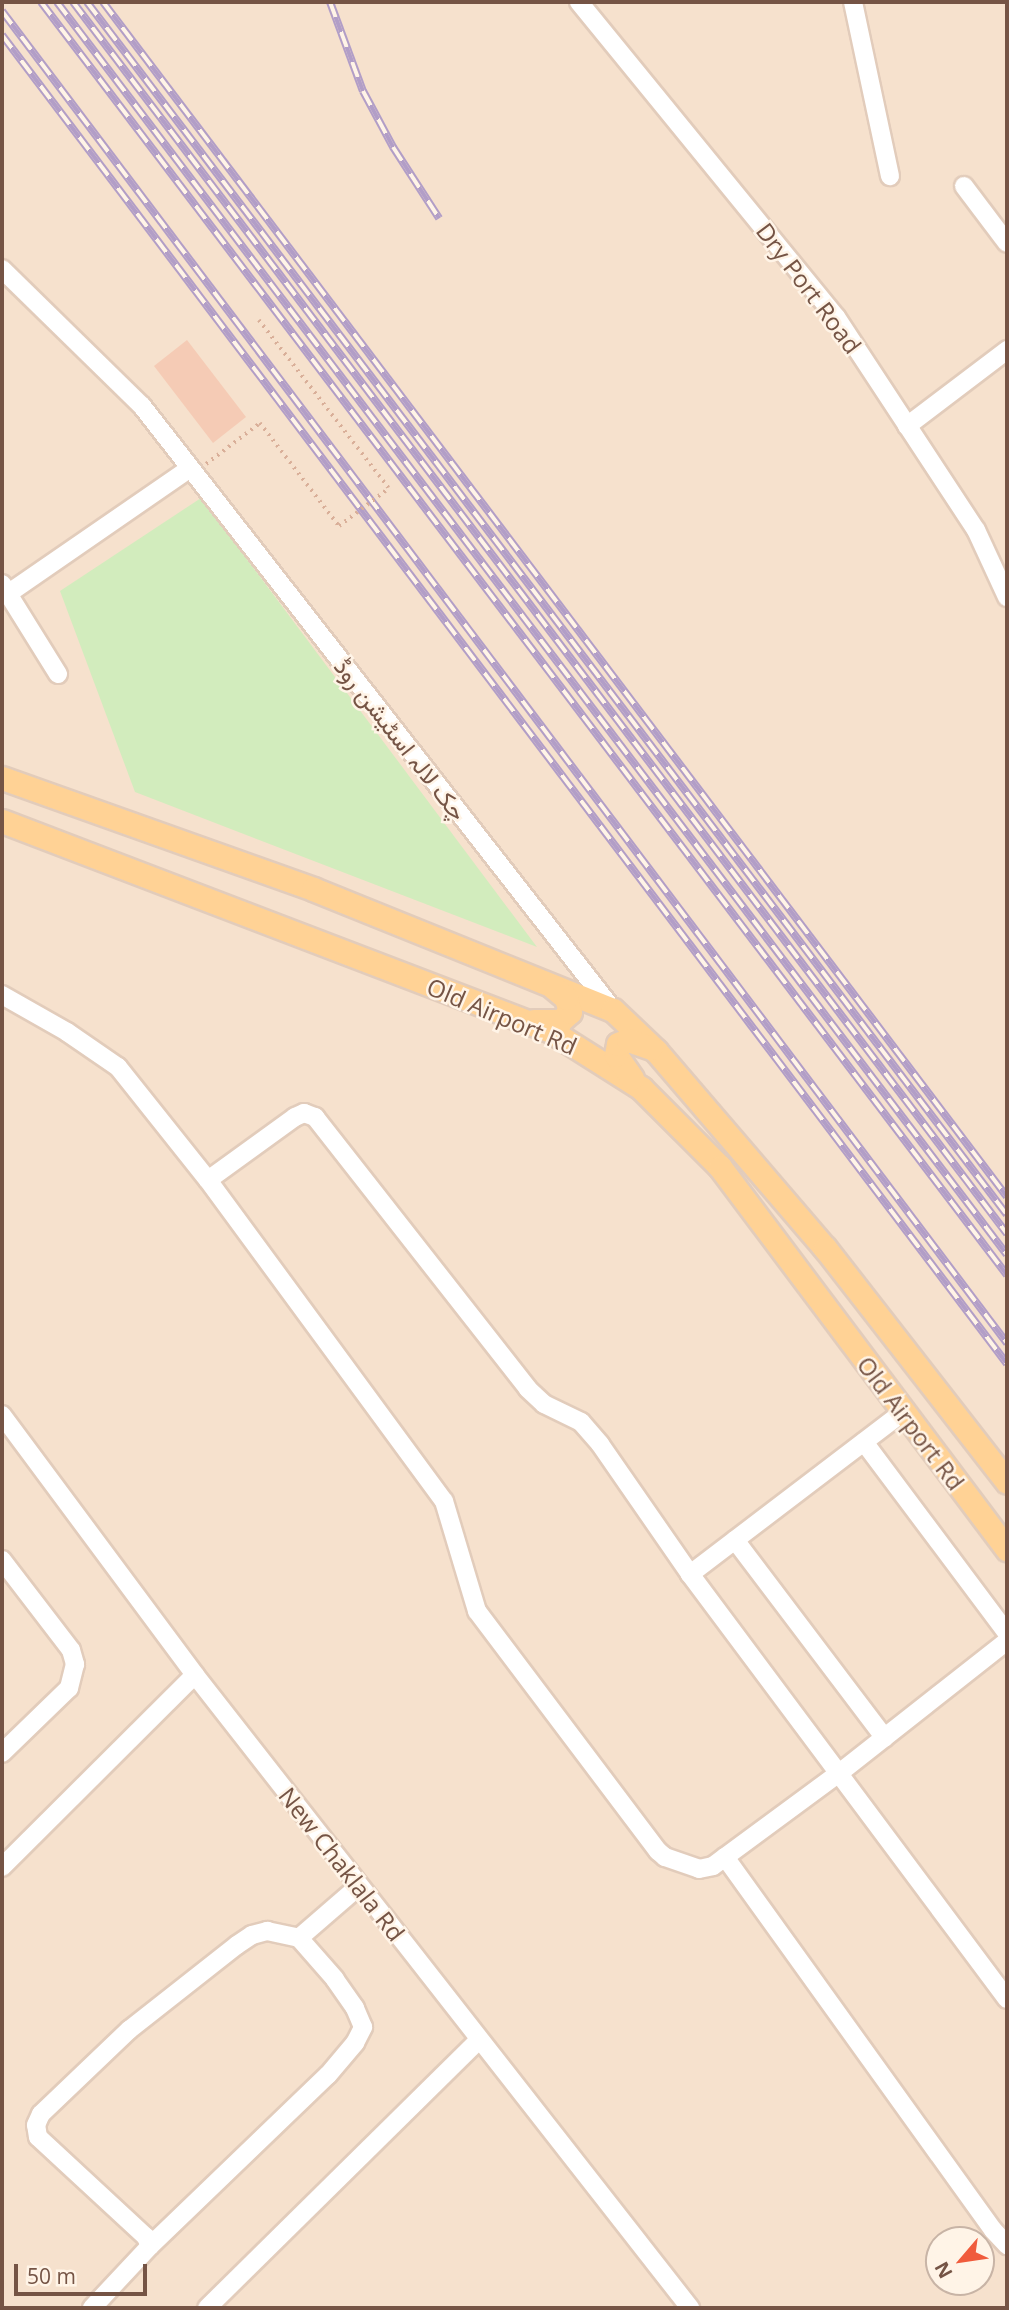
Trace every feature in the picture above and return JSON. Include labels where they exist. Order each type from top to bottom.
[{"type":"main road","name":"Old Airport Rd","points":[[2,778],[313,889],[613,1010],[656,1051],[825,1248],[1007,1482]]},
{"type":"main road","name":"Old Airport Rd","points":[[2,821],[518,1017],[572,1043],[641,1088],[720,1167],[1007,1549]]},
{"type":"main road","points":[[518,1017],[551,1022],[560,1021],[570,1012],[566,998],[548,983]]},
{"type":"main road","points":[[641,1088],[616,1055],[618,1044],[628,1040],[656,1051]]},
{"type":"street","name":"Dry Port Road","points":[[579,2],[836,317],[976,530],[1007,597]]},
{"type":"street","points":[[853,2],[890,176]]},
{"type":"street","points":[[964,186],[1007,243]]},
{"type":"street","name":"چک لالہ اسٹیشن روڈ","points":[[2,269],[142,406],[613,1010]]},
{"type":"street","points":[[908,426],[1007,351]]},
{"type":"street","points":[[58,674],[6,588],[192,470]]},
{"type":"street","points":[[2,995],[67,1032],[118,1067],[208,1180],[444,1501],[477,1611],[665,1857],[699,1869],[707,1869],[839,1773],[1007,1641]]},
{"type":"street","points":[[208,1180],[295,1117],[304,1113],[315,1117],[528,1389],[544,1404],[581,1422],[600,1444],[690,1574],[1007,1999]]},
{"type":"street","points":[[690,1574],[903,1412]]},
{"type":"street","name":"New Chaklala Rd","points":[[2,1415],[195,1675],[478,2041],[690,2308]]},
{"type":"street","points":[[864,1442],[1007,1633]]},
{"type":"street","points":[[735,1540],[885,1738]]},
{"type":"street","points":[[2,1560],[71,1650],[75,1664],[69,1688],[2,1753]]},
{"type":"street","points":[[2,1867],[195,1675]]},
{"type":"street","points":[[725,1857],[1007,2245]]},
{"type":"street","points":[[299,1938],[359,1886]]},
{"type":"street","points":[[92,2308],[150,2246],[328,2075],[355,2043],[363,2027],[355,2008],[335,1979],[299,1938],[267,1931],[253,1935],[237,1945],[130,2030],[41,2114],[36,2124],[38,2137],[146,2236],[150,2246]]},
{"type":"street","points":[[209,2308],[478,2041]]},
{"type":"path","points":[[192,470],[260,423],[339,526],[388,488],[259,320]]},
{"type":"shaded area","points":[[2,2],[1007,2],[1007,2308],[2,2308]]},
{"type":"green space","points":[[201,498],[537,947],[135,792],[60,591]]},
{"type":"building","points":[[187,340],[246,417],[213,443],[154,366]]},
{"type":"railway","points":[[41,2],[1007,1275]]},
{"type":"railway","points":[[57,2],[1007,1255]]},
{"type":"railway","points":[[73,2],[1007,1234]]},
{"type":"railway","points":[[87,2],[1007,1215]]},
{"type":"railway","points":[[103,2],[1007,1197]]},
{"type":"railway","points":[[330,2],[363,91],[393,147],[439,218]]},
{"type":"railway","points":[[2,11],[1007,1343]]},
{"type":"railway","points":[[2,35],[1007,1364]]}]
